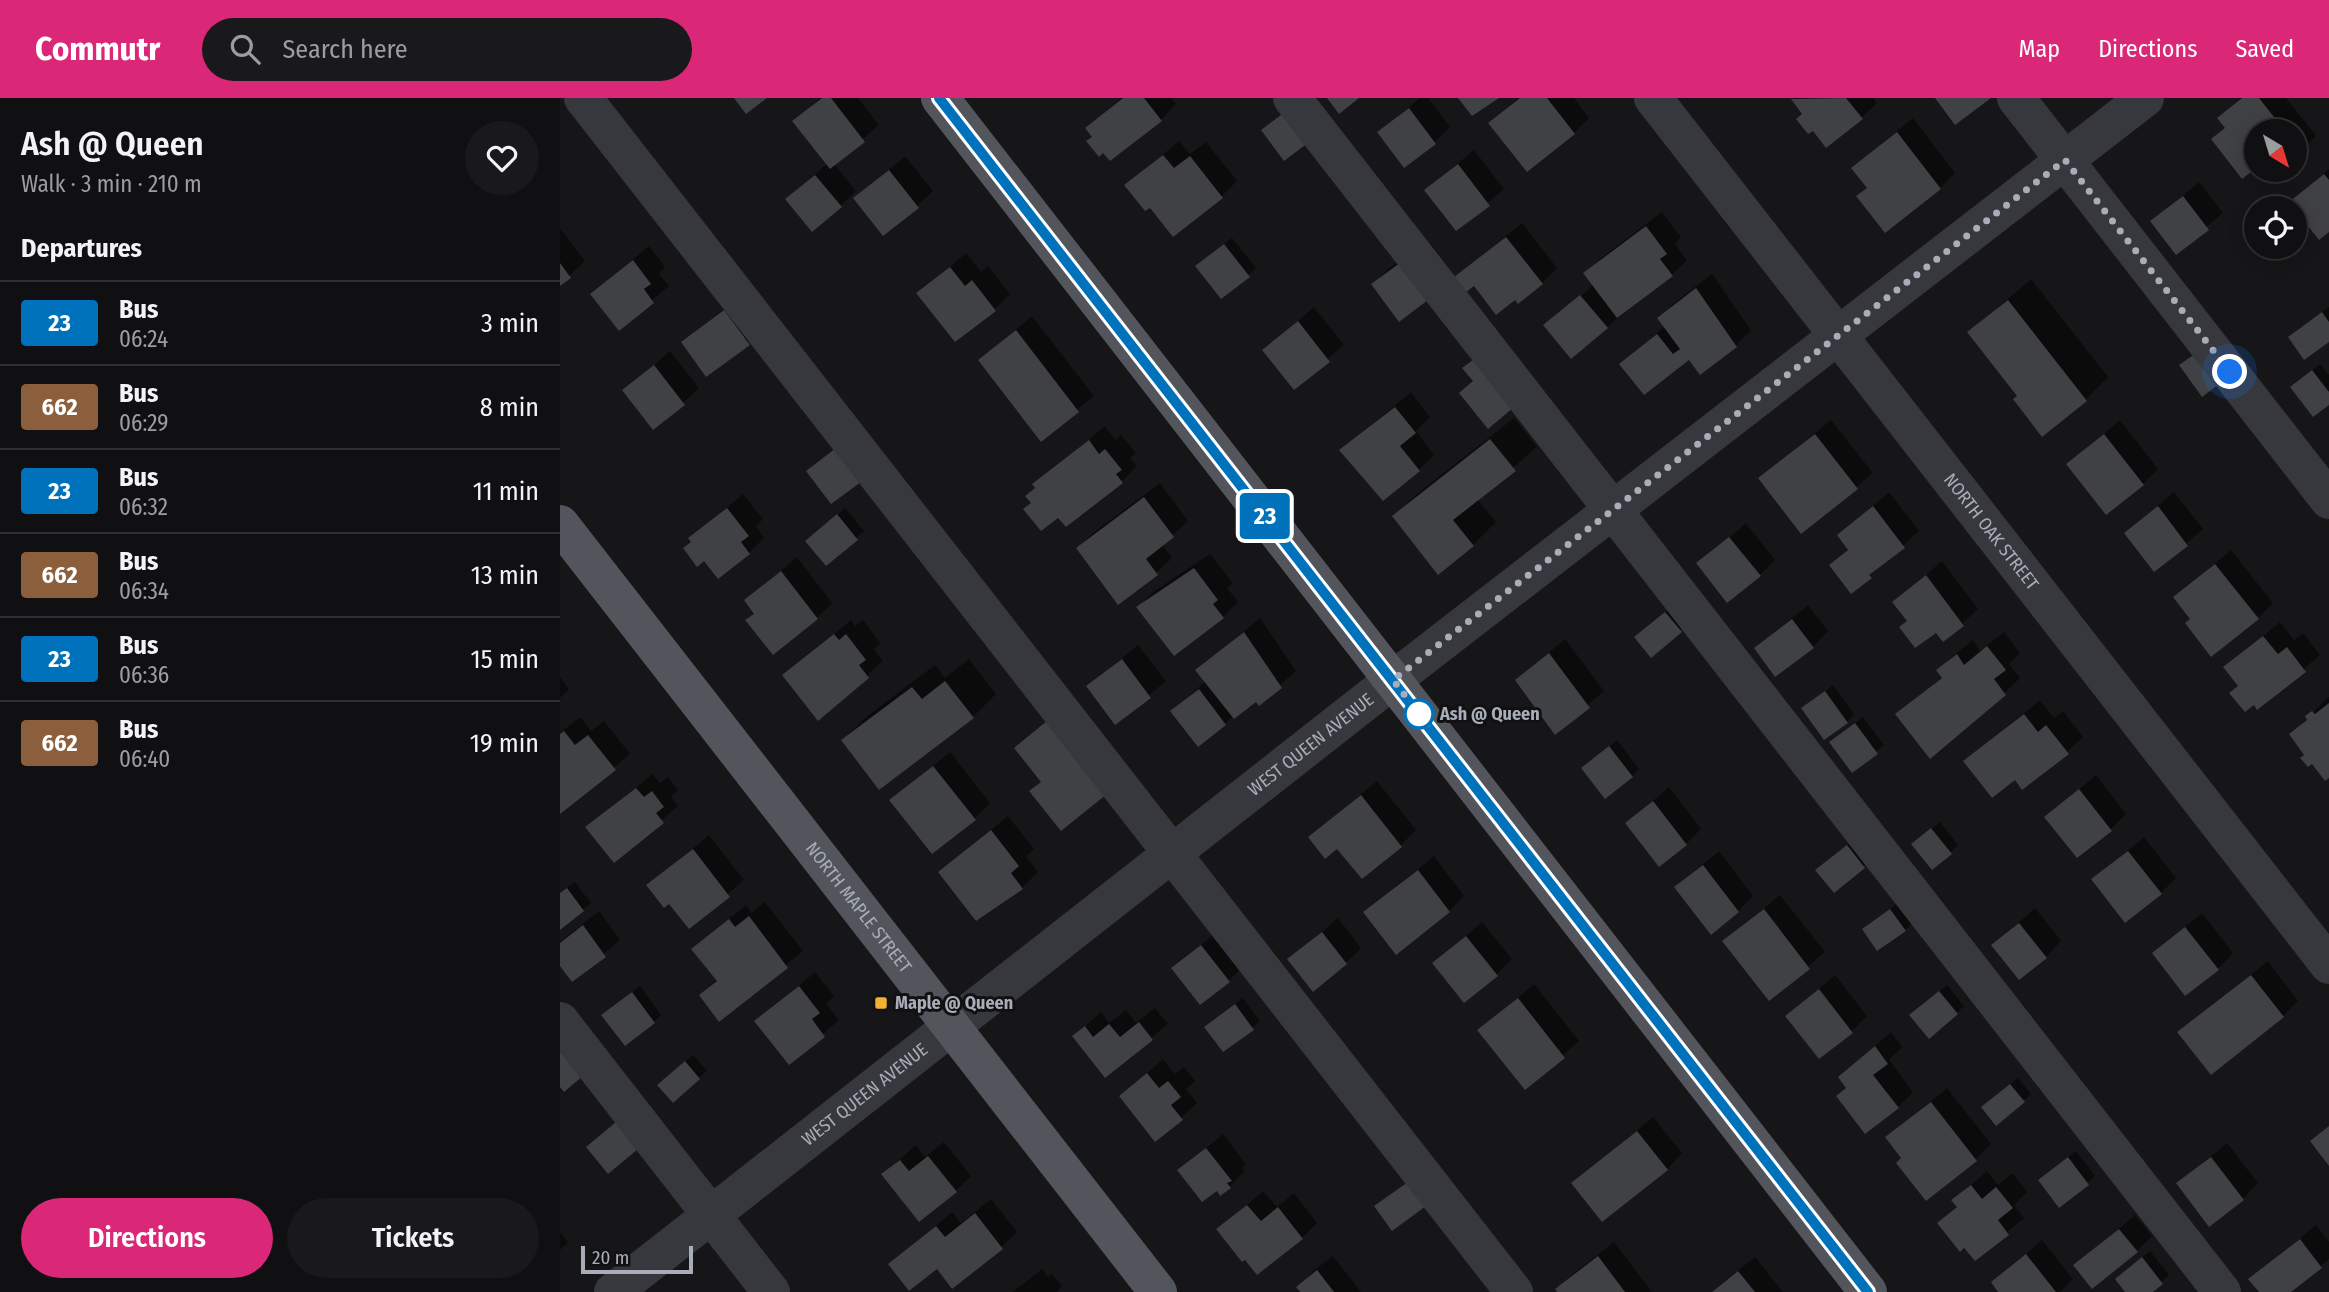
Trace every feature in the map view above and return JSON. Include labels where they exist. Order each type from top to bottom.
[{"type":"main road","points":[[940,98],[1868,1292]]},
{"type":"main road","name":"NORTH MAPLE STREET","points":[[560,524],[1158,1292]]},
{"type":"street","points":[[583,98],[1514,1292]]},
{"type":"street","points":[[1292,98],[2222,1292]]},
{"type":"street","name":"NORTH OAK STREET","points":[[1653,98],[2329,965]]},
{"type":"street","points":[[2016,98],[2329,500]]},
{"type":"street","name":"WEST QUEEN AVENUE","points":[[613,1292],[1393,680],[2145,98]]},
{"type":"street","points":[[560,1021],[771,1292]]},
{"type":"building","points":[[734,98],[767,98],[746,114]]},
{"type":"building","points":[[822,98],[831,98],[865,142],[830,169],[792,121]]},
{"type":"building","points":[[1123,98],[1144,98],[1162,121],[1110,161],[1103,153],[1099,157],[1086,141],[1092,137],[1085,128]]},
{"type":"building","points":[[1327,98],[1359,98],[1339,114]]},
{"type":"building","points":[[1458,98],[1499,98],[1472,116]]},
{"type":"building","points":[[1520,98],[1547,98],[1575,134],[1527,172],[1488,123]]},
{"type":"building","points":[[1846,98],[1863,119],[1826,148],[1813,131],[1808,134],[1796,119],[1802,114],[1791,99]]},
{"type":"building","points":[[1935,98],[1991,98],[1955,125]]},
{"type":"building","points":[[2242,98],[2259,98],[2276,119],[2244,119],[2242,179],[2211,139],[2225,128],[2217,118]]},
{"type":"building","points":[[1290,108],[1313,139],[1284,161],[1261,130]]},
{"type":"building","points":[[1409,108],[1436,144],[1404,168],[1377,132]]},
{"type":"building","points":[[1897,132],[1941,189],[1885,233],[1856,196],[1867,188],[1851,168]]},
{"type":"building","points":[[1163,155],[1174,168],[1190,156],[1223,198],[1173,237],[1150,208],[1145,211],[1124,185]]},
{"type":"building","points":[[1458,164],[1490,206],[1456,231],[1424,190]]},
{"type":"building","points":[[889,170],[919,208],[883,236],[853,198]]},
{"type":"building","points":[[2324,174],[2329,180],[2329,232],[2319,240],[2307,225],[2307,196],[2296,196]]},
{"type":"building","points":[[815,175],[842,207],[812,232],[785,199]]},
{"type":"building","points":[[2183,196],[2209,230],[2176,255],[2150,221]]},
{"type":"building","points":[[1646,226],[1667,254],[1660,259],[1673,276],[1617,318],[1583,273]]},
{"type":"building","points":[[1506,237],[1543,284],[1518,304],[1515,300],[1496,315],[1474,286],[1466,292],[1454,277]]},
{"type":"building","points":[[1224,244],[1250,277],[1221,299],[1195,266]]},
{"type":"building","points":[[633,260],[651,284],[644,289],[654,303],[619,331],[590,294]]},
{"type":"building","points":[[1404,260],[1432,297],[1399,322],[1371,284]]},
{"type":"building","points":[[560,263],[571,278],[560,286]]},
{"type":"building","points":[[950,267],[965,286],[972,280],[996,311],[955,342],[916,293]]},
{"type":"building","points":[[1696,288],[1737,347],[1700,375],[1689,360],[1644,395],[1619,364],[1657,334],[1673,354],[1680,349],[1657,318]]},
{"type":"building","points":[[1580,295],[1608,328],[1571,359],[1543,325]]},
{"type":"building","points":[[2008,300],[2087,401],[2042,437],[2013,399],[2017,396],[1967,332]]},
{"type":"building","points":[[724,310],[750,345],[706,377],[681,342]]},
{"type":"building","points":[[2322,312],[2329,322],[2329,342],[2304,360],[2288,337]]},
{"type":"building","points":[[1298,321],[1330,362],[1294,390],[1262,350]]},
{"type":"building","points":[[1016,330],[1079,412],[1041,442],[978,360]]},
{"type":"building","points":[[2205,347],[2227,378],[2202,397],[2179,365]]},
{"type":"building","points":[[1481,354],[1520,402],[1488,429],[1459,393],[1473,381],[1462,368]]},
{"type":"building","points":[[654,365],[685,405],[653,430],[622,390]]},
{"type":"building","points":[[2312,370],[2329,392],[2329,405],[2313,417],[2290,387]]},
{"type":"building","points":[[1395,407],[1416,433],[1400,446],[1420,471],[1383,501],[1339,450]]},
{"type":"building","points":[[1815,434],[1858,489],[1801,534],[1758,478]]},
{"type":"building","points":[[2104,434],[2144,485],[2106,515],[2066,464]]},
{"type":"building","points":[[1490,439],[1516,471],[1453,520],[1474,546],[1438,575],[1392,516]]},
{"type":"building","points":[[1089,440],[1099,454],[1105,449],[1122,470],[1116,474],[1123,483],[1066,527],[1058,518],[1041,531],[1023,509],[1031,503],[1025,496],[1035,488],[1032,484]]},
{"type":"building","points":[[840,445],[865,479],[831,504],[806,471]]},
{"type":"building","points":[[1144,497],[1174,537],[1146,559],[1158,575],[1118,605],[1076,548]]},
{"type":"building","points":[[1873,506],[1905,548],[1869,575],[1872,578],[1851,594],[1829,565],[1848,550],[1837,535]]},
{"type":"building","points":[[2158,506],[2188,546],[2154,572],[2124,533]]},
{"type":"building","points":[[727,508],[749,536],[741,542],[750,554],[718,579],[704,561],[697,567],[683,548],[691,542],[688,538]]},
{"type":"building","points":[[837,514],[858,540],[826,566],[805,541]]},
{"type":"building","points":[[1729,537],[1761,576],[1727,603],[1696,563]]},
{"type":"building","points":[[2215,564],[2259,619],[2211,657],[2185,623],[2190,619],[2173,597]]},
{"type":"building","points":[[1194,568],[1218,600],[1213,604],[1224,618],[1174,656],[1136,607]]},
{"type":"building","points":[[781,571],[818,619],[773,655],[745,620],[754,614],[744,600]]},
{"type":"building","points":[[1926,575],[1964,626],[1943,642],[1936,633],[1915,648],[1899,627],[1907,621],[1892,602]]},
{"type":"building","points":[[1665,612],[1682,632],[1651,658],[1634,637]]},
{"type":"building","points":[[1792,619],[1814,648],[1775,677],[1754,648]]},
{"type":"building","points":[[1244,632],[1282,688],[1259,706],[1256,702],[1234,719],[1195,670]]},
{"type":"building","points":[[834,634],[839,640],[846,634],[866,660],[859,665],[869,678],[818,721],[782,675]]},
{"type":"building","points":[[2263,636],[2278,654],[2287,647],[2306,672],[2257,710],[2254,705],[2245,712],[2229,693],[2238,686],[2223,667]]},
{"type":"building","points":[[1987,646],[2006,670],[1994,679],[2006,695],[1930,759],[1895,714],[1942,678],[1936,670],[1957,654],[1964,665]]},
{"type":"building","points":[[1549,653],[1590,708],[1555,735],[1515,680]]},
{"type":"building","points":[[1122,659],[1151,698],[1115,725],[1086,686]]},
{"type":"building","points":[[945,681],[974,718],[879,790],[841,740],[912,687],[922,699]]},
{"type":"building","points":[[1199,689],[1226,725],[1198,747],[1170,711]]},
{"type":"building","points":[[1825,691],[1848,723],[1824,740],[1801,708]]},
{"type":"building","points":[[2329,703],[2329,778],[2325,781],[2312,764],[2308,767],[2300,758],[2304,755],[2289,734],[2307,720],[2305,716],[2312,711],[2315,714]]},
{"type":"building","points":[[2024,714],[2038,732],[2046,725],[2069,754],[2022,790],[2015,780],[1992,798],[1963,761]]},
{"type":"building","points":[[1053,716],[1112,790],[1061,831],[1029,791],[1041,782],[1014,748]]},
{"type":"building","points":[[1855,723],[1878,754],[1852,773],[1829,742]]},
{"type":"building","points":[[564,731],[575,745],[588,735],[616,770],[560,814],[560,734]]},
{"type":"building","points":[[1609,746],[1633,777],[1605,799],[1581,768]]},
{"type":"building","points":[[933,766],[976,820],[932,854],[889,800]]},
{"type":"building","points":[[636,788],[644,797],[652,791],[664,807],[656,813],[664,823],[614,863],[585,827]]},
{"type":"building","points":[[2079,789],[2112,831],[2077,858],[2044,817]]},
{"type":"building","points":[[1361,795],[1402,847],[1362,879],[1337,849],[1325,859],[1308,837]]},
{"type":"building","points":[[1653,801],[1687,845],[1659,867],[1625,823]]},
{"type":"building","points":[[1931,828],[1952,854],[1932,870],[1911,844]]},
{"type":"building","points":[[991,830],[1019,866],[1011,873],[1023,889],[976,921],[938,872]]},
{"type":"building","points":[[1847,845],[1865,868],[1834,893],[1815,870]]},
{"type":"building","points":[[693,849],[730,897],[689,929],[669,904],[664,908],[646,885]]},
{"type":"building","points":[[2128,851],[2162,894],[2125,923],[2091,879]]},
{"type":"building","points":[[1703,865],[1739,912],[1711,935],[1674,887]]},
{"type":"building","points":[[1418,870],[1450,912],[1396,955],[1363,912]]},
{"type":"building","points":[[567,888],[584,911],[560,930],[560,893]]},
{"type":"building","points":[[1764,909],[1810,969],[1769,1001],[1722,941]]},
{"type":"building","points":[[1890,909],[1906,931],[1877,951],[1862,929]]},
{"type":"building","points":[[749,916],[788,968],[719,1022],[699,995],[717,981],[691,949],[729,919],[735,927]]},
{"type":"building","points":[[2019,923],[2047,958],[2019,980],[1991,945]]},
{"type":"building","points":[[583,925],[606,957],[572,982],[560,966],[560,943]]},
{"type":"building","points":[[2185,927],[2219,970],[2185,996],[2152,953]]},
{"type":"building","points":[[1322,932],[1347,964],[1313,992],[1287,959]]},
{"type":"building","points":[[1466,936],[1498,976],[1464,1003],[1432,963]]},
{"type":"building","points":[[1201,945],[1230,982],[1200,1005],[1171,968]]},
{"type":"building","points":[[2251,975],[2284,1017],[2211,1075],[2177,1032]]},
{"type":"building","points":[[799,986],[820,1013],[812,1019],[825,1037],[789,1065],[754,1021]]},
{"type":"building","points":[[1819,989],[1853,1033],[1819,1059],[1785,1016]]},
{"type":"building","points":[[1939,991],[1958,1014],[1929,1039],[1909,1015]]},
{"type":"building","points":[[632,992],[655,1023],[625,1046],[601,1015]]},
{"type":"building","points":[[1518,998],[1565,1058],[1525,1090],[1477,1030]]},
{"type":"building","points":[[1235,1004],[1254,1030],[1223,1052],[1204,1027]]},
{"type":"building","points":[[1139,1022],[1153,1040],[1105,1078],[1072,1036],[1085,1026],[1093,1037],[1109,1024],[1120,1037]]},
{"type":"building","points":[[1875,1046],[1888,1064],[1873,1075],[1899,1108],[1865,1134],[1836,1096],[1846,1088],[1838,1077]]},
{"type":"building","points":[[560,1052],[584,1075],[564,1092],[560,1087]]},
{"type":"building","points":[[685,1061],[700,1079],[673,1103],[657,1085]]},
{"type":"building","points":[[1147,1073],[1159,1088],[1168,1081],[1181,1097],[1171,1105],[1183,1120],[1155,1142],[1119,1096]]},
{"type":"building","points":[[2010,1084],[2025,1102],[1996,1126],[1981,1107]]},
{"type":"building","points":[[1931,1102],[1977,1161],[1926,1201],[1896,1163],[1901,1158],[1885,1137]]},
{"type":"building","points":[[622,1117],[644,1144],[608,1174],[586,1147]]},
{"type":"building","points":[[2329,1126],[2329,1166],[2310,1141]]},
{"type":"building","points":[[1637,1131],[1668,1170],[1602,1222],[1571,1183]]},
{"type":"building","points":[[1206,1148],[1232,1181],[1227,1183],[1231,1188],[1220,1196],[1217,1191],[1202,1202],[1177,1170]]},
{"type":"building","points":[[928,1156],[957,1192],[919,1222],[881,1174],[900,1160],[909,1171]]},
{"type":"building","points":[[2068,1157],[2089,1185],[2059,1208],[2038,1180]]},
{"type":"building","points":[[2211,1157],[2244,1200],[2209,1227],[2176,1183]]},
{"type":"building","points":[[1408,1182],[1426,1206],[1392,1231],[1374,1206]]},
{"type":"building","points":[[1971,1185],[1982,1199],[1996,1187],[2013,1208],[1998,1220],[2009,1235],[1975,1261],[1964,1248],[1960,1252],[1937,1223],[1957,1207],[1951,1200]]},
{"type":"building","points":[[1247,1205],[1261,1221],[1278,1207],[1303,1239],[1257,1275],[1245,1260],[1242,1262],[1216,1229]]},
{"type":"building","points":[[975,1213],[1003,1249],[952,1289],[937,1269],[909,1291],[888,1264],[936,1226],[945,1237]]},
{"type":"building","points":[[2119,1229],[2138,1252],[2092,1289],[2073,1265]]},
{"type":"building","points":[[2300,1239],[2322,1268],[2291,1292],[2259,1292],[2248,1279]]},
{"type":"building","points":[[2026,1254],[2056,1292],[1998,1292],[1991,1282]]},
{"type":"building","points":[[1598,1256],[1625,1292],[1557,1292],[1555,1289]]},
{"type":"building","points":[[2142,1257],[2163,1284],[2153,1292],[2125,1292],[2115,1279]]},
{"type":"building","points":[[1317,1270],[1334,1292],[1300,1292],[1296,1287]]},
{"type":"building","points":[[1738,1271],[1755,1292],[1712,1292]]},
{"type":"bus line","name":"23","points":[[939,98],[1868,1292]]},
{"type":"place","name":"Ash @ Queen","points":[[1419,714]]},
{"type":"place","name":"Maple @ Queen","points":[[881,1003]]},
{"type":"route","points":[[1419,714],[1427,724],[1393,680],[2065,160],[2230,372]]}]
